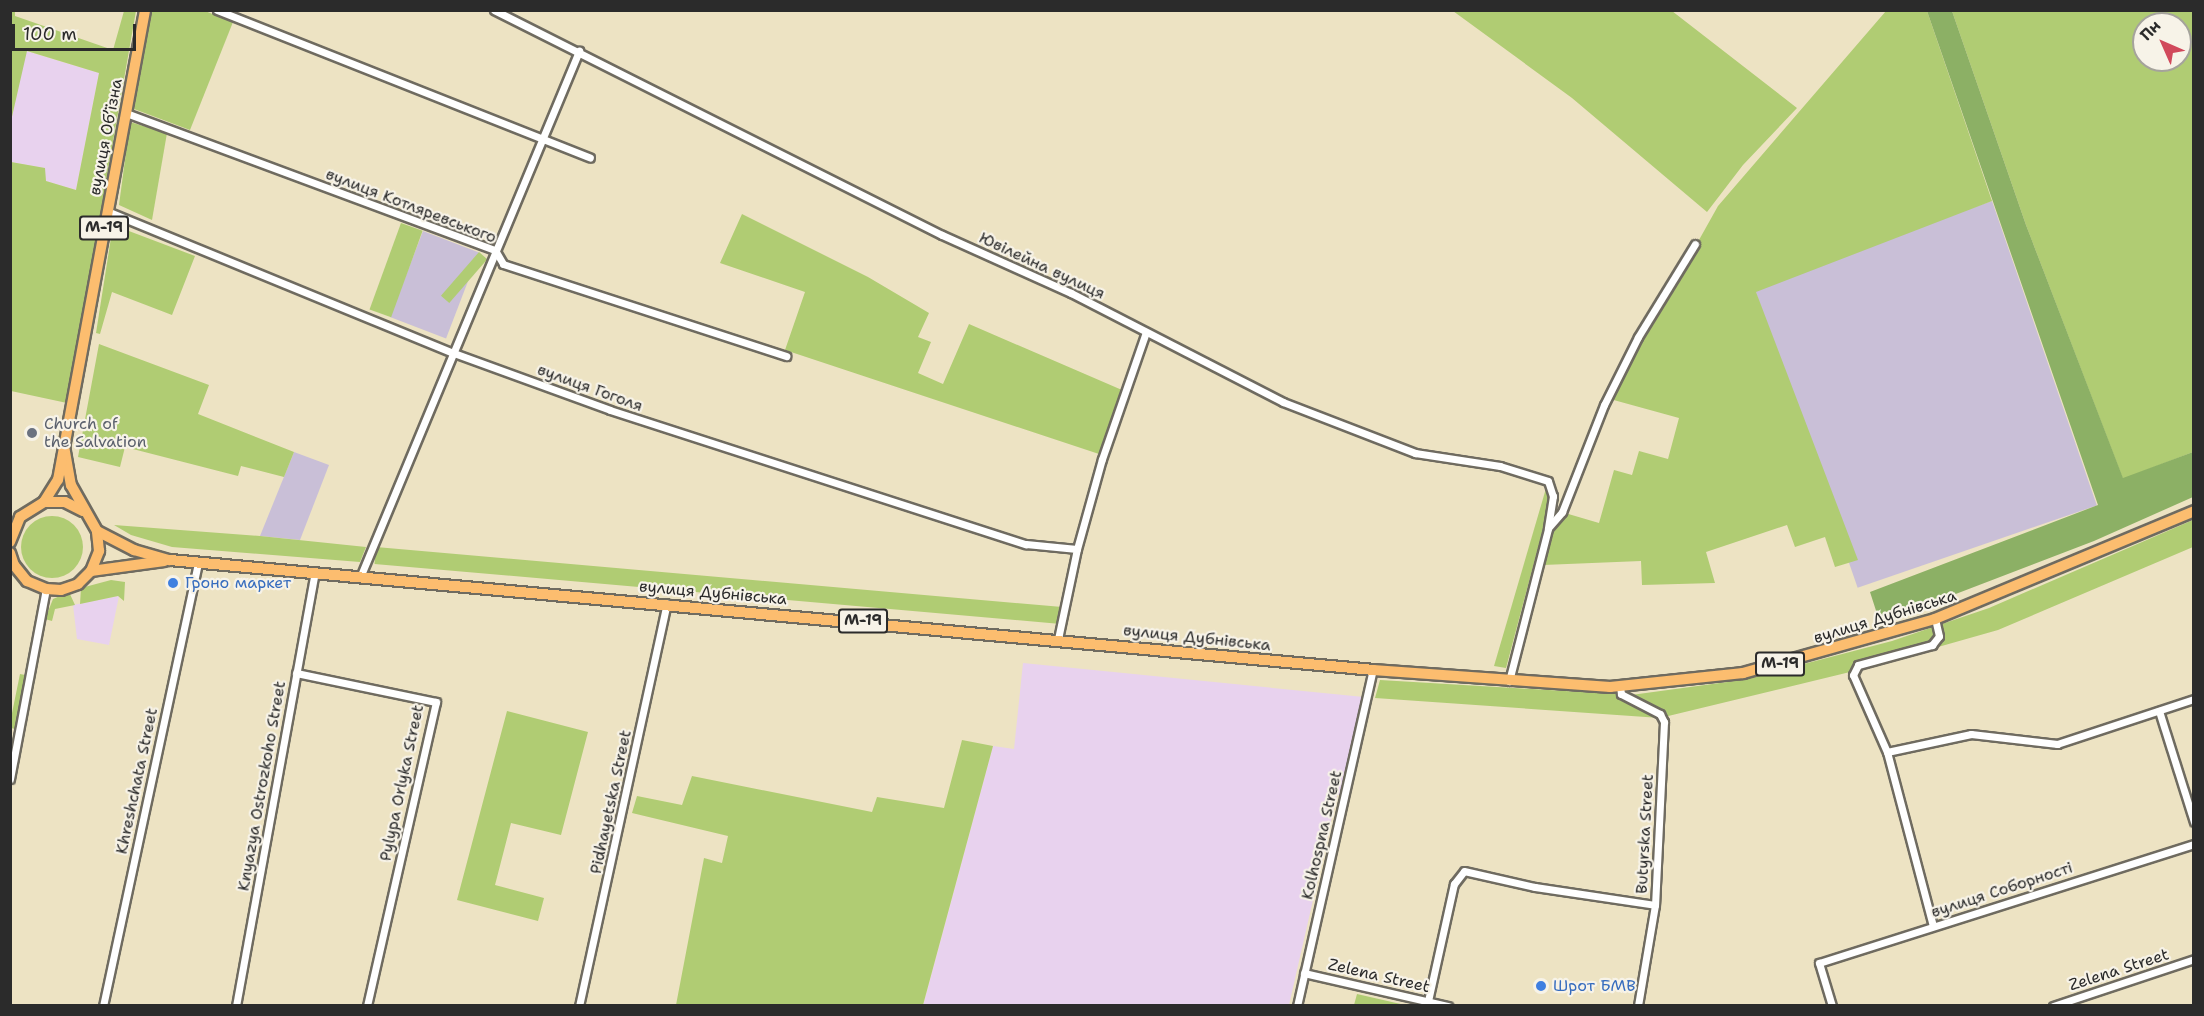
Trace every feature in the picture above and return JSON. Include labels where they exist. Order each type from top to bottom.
[{"type":"highway","name":"вулиця Об’їзна","points":[[64,446],[145,10]]},
{"type":"highway","name":"М-19","points":[[10,542],[20,517],[44,502],[58,480],[64,446]]},
{"type":"highway","name":"М-19","points":[[64,446],[71,485],[83,511],[97,531],[134,550],[170,560]]},
{"type":"highway","points":[[44,502],[66,502],[83,511]]},
{"type":"highway","name":"вулиця Дубнівська","points":[[170,560],[361,575],[1373,670],[1509,681],[1620,686],[1743,673],[1935,619],[2193,511]]},
{"type":"highway","points":[[91,571],[99,551],[97,531]]},
{"type":"highway","points":[[10,553],[14,565],[27,581],[46,589]]},
{"type":"highway","name":"М-19","points":[[46,589],[62,590],[78,584],[91,571],[170,560]]},
{"type":"street","points":[[217,10],[590,158]]},
{"type":"street","name":"Ювілейна вулиця","points":[[494,10],[1283,402],[1414,453],[1500,466],[1548,481],[1553,496],[1548,529]]},
{"type":"street","points":[[361,575],[451,352],[579,51]]},
{"type":"street","name":"вулиця Котляревського","points":[[126,113],[495,250],[503,264],[786,356]]},
{"type":"street","name":"вулиця Гоголя","points":[[107,211],[451,352],[753,458],[1026,544],[1077,549]]},
{"type":"street","points":[[1509,681],[1548,529],[1562,512],[1604,405],[1638,337],[1695,244]]},
{"type":"street","points":[[1059,639],[1077,549],[1102,459],[1146,332]]},
{"type":"street","name":"Khreshchata Street","points":[[103,1005],[198,563]]},
{"type":"street","name":"Knyazya Ostrozkoho Street","points":[[236,1005],[315,572]]},
{"type":"street","points":[[10,779],[46,589]]},
{"type":"street","name":"Pidhayetska Street","points":[[579,1005],[667,604]]},
{"type":"street","points":[[1933,926],[1887,752],[1853,675],[1858,665],[1932,645],[1939,636],[1935,619]]},
{"type":"street","name":"Kolhospna Street","points":[[1297,1005],[1373,670]]},
{"type":"street","name":"Pylypa Orlyka Street","points":[[296,673],[436,702],[367,1005]]},
{"type":"street","name":"Butyrska Street","points":[[1620,686],[1621,694],[1660,714],[1664,722],[1655,904],[1638,1005]]},
{"type":"street","points":[[1887,752],[1971,734],[2057,744],[2193,699]]},
{"type":"street","points":[[2159,711],[2193,822]]},
{"type":"street","name":"вулиця Соборності","points":[[1832,1005],[1819,963],[2193,844]]},
{"type":"street","points":[[1428,1001],[1454,884],[1464,871],[1535,887],[1655,904]]},
{"type":"street","name":"Zelena Street","points":[[2053,1005],[2193,959]]},
{"type":"street","name":"Zelena Street","points":[[1304,973],[1448,1005]]},
{"type":"shaded area","points":[[26,51],[99,73],[76,190],[46,181],[44,168],[11,162],[11,122]]},
{"type":"shaded area","points":[[1992,201],[2097,505],[1858,588],[1753,283]]},
{"type":"shaded area","points":[[423,231],[479,253],[446,338],[390,317]]},
{"type":"shaded area","points":[[294,452],[329,465],[300,540],[260,536]]},
{"type":"shaded area","points":[[119,596],[109,645],[77,639],[73,605]]},
{"type":"shaded area","points":[[1023,663],[1364,697],[1342,795],[1337,795],[1289,1005],[923,1006],[993,746],[1014,749]]},
{"type":"green space","points":[[11,11],[15,11],[15,16],[113,50],[124,11],[136,11],[67,403],[11,391],[11,162],[45,168],[46,181],[76,190],[99,73],[27,51],[11,121]]},
{"type":"green space","points":[[152,11],[205,11],[233,22],[190,130],[134,109]]},
{"type":"green space","points":[[1453,11],[1672,11],[1797,108],[1743,165],[1707,212],[1572,98]]},
{"type":"green space","points":[[1886,11],[1927,11],[1992,201],[1756,292],[1858,560],[1835,567],[1825,537],[1795,547],[1787,525],[1706,552],[1715,583],[1642,585],[1641,561],[1543,565],[1552,530],[1565,513],[1599,523],[1614,470],[1632,475],[1639,451],[1668,459],[1679,418],[1610,399],[1718,206]]},
{"type":"green space","points":[[1927,11],[1952,11],[2026,225],[2123,478],[2193,452],[2193,497],[2094,541],[1880,623],[1870,592],[2098,505]]},
{"type":"green space","points":[[1952,11],[2193,11],[2193,452],[2123,479],[2026,225]]},
{"type":"green space","points":[[130,122],[167,133],[152,220],[119,205]]},
{"type":"green space","points":[[742,214],[868,277],[929,313],[918,337],[931,342],[918,373],[943,384],[969,324],[1122,390],[1099,454],[785,350],[805,292],[720,263]]},
{"type":"green space","points":[[401,223],[423,231],[391,317],[370,309]]},
{"type":"green space","points":[[113,225],[195,256],[172,315],[112,292],[100,334],[96,333]]},
{"type":"green space","points":[[479,252],[487,259],[449,303],[441,296]]},
{"type":"green space","points":[[99,344],[209,385],[198,414],[294,452],[284,477],[241,466],[238,476],[125,447],[120,467],[78,457]]},
{"type":"green space","points":[[1547,485],[1550,495],[1543,529],[1506,668],[1494,666]]},
{"type":"green space","points":[[46,516],[58,516],[74,525],[81,535],[83,547],[81,559],[74,569],[58,578],[46,578],[35,573],[26,564],[21,553],[21,541],[26,530],[35,521]]},
{"type":"green space","points":[[2193,520],[2193,547],[1998,630],[1850,672],[1660,718],[1375,698],[1380,680],[1631,695],[1742,680],[1892,641],[1989,608]]},
{"type":"green space","points":[[114,525],[366,547],[360,562],[172,547],[131,535]]},
{"type":"green space","points":[[376,547],[1059,607],[1058,624],[375,564]]},
{"type":"green space","points":[[111,580],[125,582],[124,601],[118,596],[80,604],[81,588]]},
{"type":"green space","points":[[69,592],[75,605],[55,609],[52,621],[45,619],[53,599]]},
{"type":"green space","points":[[20,674],[25,675],[15,729],[11,728],[11,718]]},
{"type":"green space","points":[[507,711],[588,732],[561,835],[511,823],[495,885],[544,898],[538,921],[457,900]]},
{"type":"green space","points":[[962,740],[993,746],[923,1005],[676,1005],[704,858],[722,863],[728,836],[632,813],[637,796],[682,805],[692,776],[872,812],[877,797],[944,808]]},
{"type":"green space","points":[[1357,994],[1405,1005],[1354,1005]]},
{"type":"place","name":"Church of the Salvation","points":[[32,433]]},
{"type":"place","name":"Гроно маркет","points":[[173,583]]},
{"type":"place","name":"Шрот БМВ","points":[[1541,986]]}]
